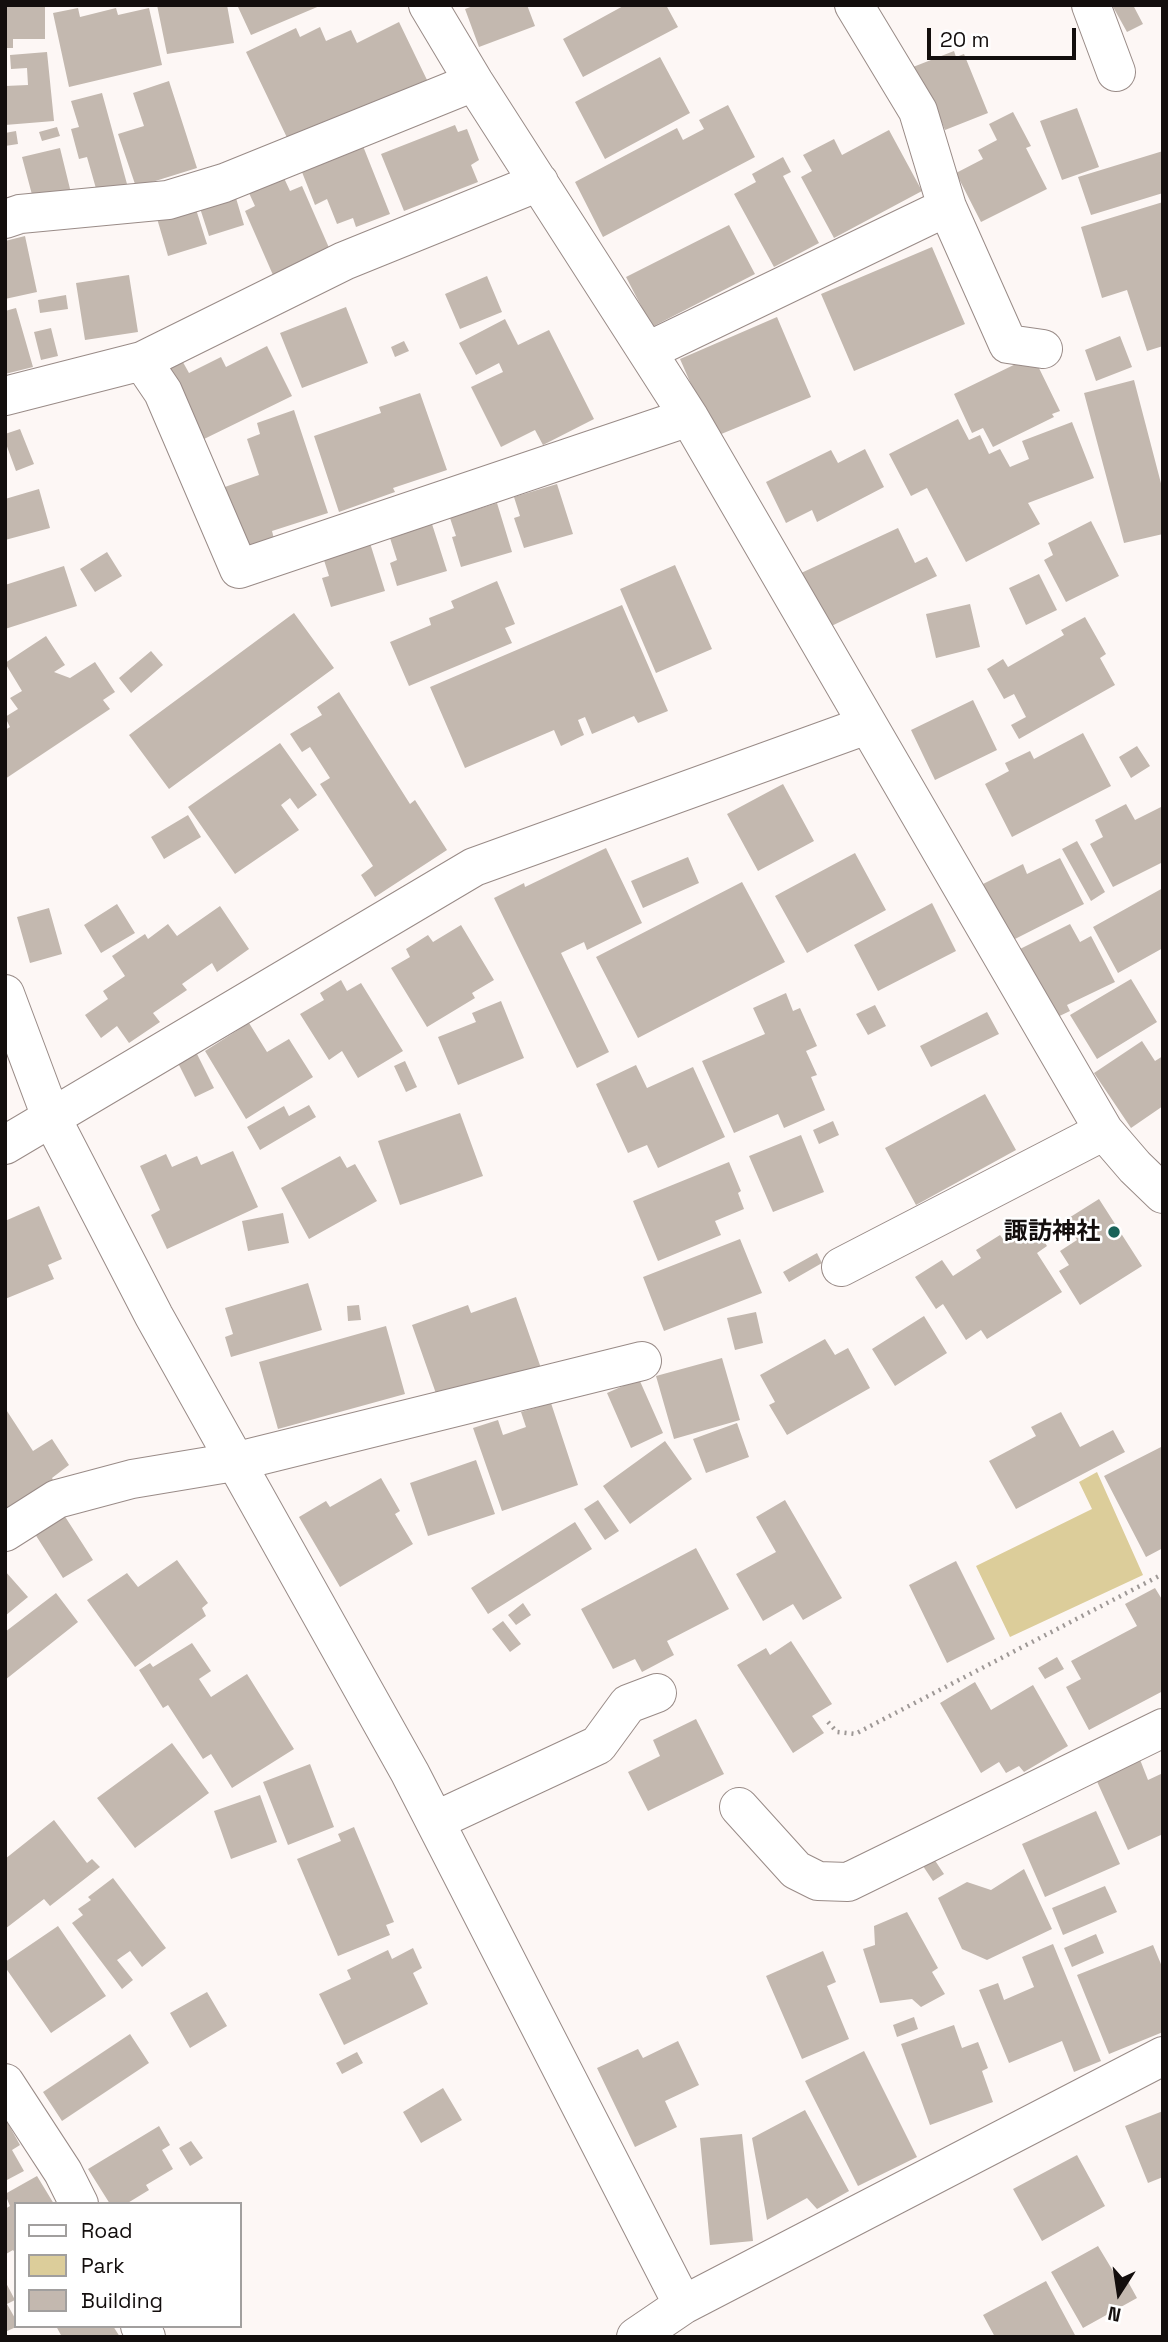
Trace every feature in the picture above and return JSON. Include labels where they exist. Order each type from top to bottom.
[{"type":"street","points":[[428,5],[474,82],[689,417],[1104,1131],[1163,1194]]},
{"type":"street","points":[[854,5],[918,111],[947,207],[1008,344],[1043,349]]},
{"type":"street","points":[[1091,5],[1116,72]]},
{"type":"street","points":[[5,219],[20,214],[169,200],[224,183],[474,82]]},
{"type":"street","points":[[5,396],[142,361],[344,261],[539,182]]},
{"type":"street","points":[[648,351],[947,207]]},
{"type":"street","points":[[142,361],[163,392],[239,569],[689,417]]},
{"type":"street","points":[[5,1145],[474,867],[867,725]]},
{"type":"street","points":[[5,994],[51,1117],[154,1316],[410,1773],[683,2305]]},
{"type":"street","points":[[841,1267],[1104,1131]]},
{"type":"street","points":[[5,1532],[57,1499],[132,1479],[234,1462],[642,1361]]},
{"type":"street","points":[[435,1821],[598,1745],[628,1704],[657,1693]]},
{"type":"street","points":[[739,1807],[796,1870],[818,1881],[848,1882],[1163,1728]]},
{"type":"street","points":[[636,2337],[683,2305],[1163,2056]]},
{"type":"street","points":[[5,2083],[63,2172],[78,2202]]},
{"type":"path","points":[[828,1722],[837,1732],[855,1734],[1163,1574]]},
{"type":"green space","points":[[1097,1472],[1143,1575],[1010,1637],[976,1566],[1092,1509],[1079,1482]]},
{"type":"building","points":[[5,5],[45,5],[45,39],[13,39],[13,48],[5,48]]},
{"type":"building","points":[[157,5],[227,5],[234,43],[167,54]]},
{"type":"building","points":[[322,5],[251,35],[238,7]]},
{"type":"building","points":[[476,5],[527,5],[535,26],[479,47],[465,9]]},
{"type":"building","points":[[625,5],[666,5],[678,27],[583,77],[563,39]]},
{"type":"building","points":[[1112,5],[1133,5],[1143,24],[1127,32]]},
{"type":"building","points":[[78,8],[80,17],[116,8],[118,15],[149,8],[162,65],[69,87],[53,13]]},
{"type":"building","points":[[399,22],[428,82],[292,148],[246,52],[296,28],[300,37],[320,27],[326,41],[351,30],[357,43]]},
{"type":"building","points":[[954,51],[956,57],[964,54],[988,113],[945,130],[913,67]]},
{"type":"building","points":[[47,52],[54,121],[5,125],[5,86],[28,85],[27,68],[11,69],[10,55]]},
{"type":"building","points":[[660,57],[690,113],[605,159],[575,102]]},
{"type":"building","points":[[169,81],[197,168],[136,187],[118,134],[144,126],[133,93]]},
{"type":"building","points":[[102,93],[127,184],[97,192],[87,157],[79,159],[71,129],[79,127],[71,101]]},
{"type":"building","points":[[728,105],[755,157],[603,237],[575,182],[677,128],[683,140],[704,129],[699,120]]},
{"type":"building","points":[[1077,108],[1099,167],[1062,180],[1040,121]]},
{"type":"building","points":[[1013,112],[1031,146],[1026,148],[1047,189],[981,222],[956,173],[983,159],[978,150],[997,140],[989,124]]},
{"type":"building","points":[[455,125],[458,132],[467,129],[479,160],[471,165],[478,182],[404,211],[381,154]]},
{"type":"building","points":[[57,127],[60,136],[42,141],[39,132]]},
{"type":"building","points":[[889,130],[922,191],[834,238],[801,177],[812,171],[803,155],[834,139],[842,155]]},
{"type":"building","points":[[16,131],[18,144],[5,146],[5,133]]},
{"type":"building","points":[[363,146],[390,214],[356,227],[353,218],[337,224],[327,199],[315,205],[298,162]]},
{"type":"building","points":[[60,148],[72,197],[35,206],[22,157]]},
{"type":"building","points":[[1163,151],[1163,193],[1091,215],[1078,177]]},
{"type":"building","points":[[783,157],[791,172],[783,176],[819,243],[774,267],[734,194],[756,182],[752,174]]},
{"type":"building","points":[[284,178],[290,191],[302,186],[330,250],[273,275],[245,211],[255,206],[249,193]]},
{"type":"building","points":[[233,188],[244,225],[209,236],[197,199]]},
{"type":"building","points":[[1163,202],[1163,346],[1147,351],[1127,290],[1102,298],[1081,227]]},
{"type":"building","points":[[194,203],[207,244],[168,256],[156,215]]},
{"type":"building","points":[[729,225],[755,274],[652,327],[626,277]]},
{"type":"building","points":[[25,236],[37,292],[5,299],[5,241]]},
{"type":"building","points":[[932,247],[965,324],[854,371],[821,294]]},
{"type":"building","points":[[129,275],[138,332],[85,340],[76,283]]},
{"type":"building","points":[[487,276],[502,312],[460,329],[445,294]]},
{"type":"building","points":[[66,295],[68,309],[40,313],[38,300]]},
{"type":"building","points":[[346,307],[368,363],[302,388],[280,333]]},
{"type":"building","points":[[16,308],[33,367],[5,374],[5,311]]},
{"type":"building","points":[[777,317],[811,397],[714,437],[680,359]]},
{"type":"building","points":[[505,319],[518,345],[549,330],[594,419],[543,445],[535,430],[501,447],[471,387],[503,372],[499,363],[476,375],[459,343]]},
{"type":"building","points":[[51,328],[58,356],[41,360],[34,332]]},
{"type":"building","points":[[1120,336],[1132,367],[1096,381],[1085,350]]},
{"type":"building","points":[[404,341],[409,351],[395,357],[391,347]]},
{"type":"building","points":[[267,346],[292,396],[202,440],[163,362],[179,355],[189,373],[221,357],[226,367]]},
{"type":"building","points":[[1026,359],[1036,362],[1060,411],[1052,414],[1054,417],[993,447],[983,428],[972,433],[954,394]]},
{"type":"building","points":[[1134,380],[1163,491],[1163,534],[1124,543],[1084,393]]},
{"type":"building","points":[[420,393],[447,470],[393,488],[395,492],[339,512],[314,436],[381,413],[379,407]]},
{"type":"building","points":[[294,410],[328,513],[272,531],[274,539],[243,549],[222,488],[259,475],[247,439],[260,434],[257,423]]},
{"type":"building","points":[[958,419],[969,440],[980,435],[989,454],[1000,449],[1010,467],[1029,459],[1022,441],[1072,422],[1094,478],[1028,503],[1040,524],[966,562],[927,488],[911,496],[889,454]]},
{"type":"building","points":[[20,429],[34,464],[16,471],[5,434]]},
{"type":"building","points":[[865,449],[884,487],[817,522],[812,510],[786,523],[766,482],[831,450],[838,463]]},
{"type":"building","points":[[557,484],[573,534],[524,548],[514,518],[520,516],[514,497]]},
{"type":"building","points":[[39,489],[50,528],[5,540],[5,499]]},
{"type":"building","points":[[497,503],[512,552],[461,567],[452,537],[456,536],[450,518]]},
{"type":"building","points":[[1091,521],[1119,576],[1066,602],[1044,560],[1053,555],[1048,543]]},
{"type":"building","points":[[432,524],[447,571],[397,586],[390,563],[397,560],[390,538]]},
{"type":"building","points":[[898,528],[915,563],[927,557],[937,576],[825,629],[799,574]]},
{"type":"building","points":[[370,543],[385,591],[331,607],[322,578],[329,576],[323,557]]},
{"type":"building","points":[[107,552],[122,576],[95,592],[80,569]]},
{"type":"building","points":[[675,565],[712,649],[656,673],[620,589]]},
{"type":"building","points":[[64,566],[77,606],[5,629],[5,585]]},
{"type":"building","points":[[1039,574],[1057,610],[1026,625],[1009,588]]},
{"type":"building","points":[[497,581],[515,624],[505,628],[512,643],[409,686],[390,642],[431,625],[429,618],[454,608],[451,601]]},
{"type":"building","points":[[970,604],[980,647],[936,658],[926,614]]},
{"type":"building","points":[[622,605],[668,711],[638,723],[634,716],[592,734],[585,717],[578,720],[584,735],[561,746],[554,730],[465,768],[430,687]]},
{"type":"building","points":[[294,613],[334,668],[169,789],[129,735]]},
{"type":"building","points":[[1085,617],[1106,654],[1100,658],[1115,685],[1019,739],[1011,725],[1026,717],[1014,694],[1004,699],[987,669],[1003,659],[1008,667],[1064,635],[1061,630]]},
{"type":"building","points":[[46,636],[65,665],[54,672],[70,678],[95,662],[115,692],[103,700],[110,709],[5,779],[5,730],[10,727],[5,717],[18,709],[10,698],[22,691],[5,663]]},
{"type":"building","points":[[151,651],[163,665],[131,693],[119,678]]},
{"type":"building","points":[[339,692],[410,804],[415,800],[447,850],[375,897],[361,875],[373,866],[320,784],[330,778],[310,747],[302,752],[290,734],[322,715],[317,707]]},
{"type":"building","points":[[973,700],[997,750],[935,780],[911,730]]},
{"type":"building","points":[[1083,733],[1111,786],[1012,837],[985,784],[1009,771],[1005,763],[1030,751],[1034,759]]},
{"type":"building","points":[[280,743],[317,795],[298,809],[290,798],[281,805],[299,830],[235,874],[188,807]]},
{"type":"building","points":[[1137,746],[1150,766],[1131,778],[1119,757]]},
{"type":"building","points":[[783,784],[814,841],[758,871],[727,814]]},
{"type":"building","points":[[1126,804],[1135,820],[1163,806],[1163,862],[1113,887],[1090,844],[1103,837],[1095,820]]},
{"type":"building","points":[[188,815],[201,837],[164,859],[151,837]]},
{"type":"building","points":[[1077,841],[1105,892],[1091,901],[1062,849]]},
{"type":"building","points":[[606,848],[642,923],[587,950],[584,942],[561,953],[609,1052],[577,1068],[494,898],[524,883],[525,887]]},
{"type":"building","points":[[855,853],[886,910],[807,953],[775,896]]},
{"type":"building","points":[[688,857],[699,883],[643,908],[631,881]]},
{"type":"building","points":[[1060,858],[1084,904],[1013,940],[983,884],[1023,864],[1027,874]]},
{"type":"building","points":[[742,882],[785,962],[638,1038],[596,957]]},
{"type":"building","points":[[1163,888],[1163,948],[1118,973],[1093,927]]},
{"type":"building","points":[[932,903],[956,951],[878,991],[854,945]]},
{"type":"building","points":[[117,904],[135,933],[101,953],[84,925]]},
{"type":"building","points":[[220,906],[249,949],[217,972],[212,963],[182,984],[187,990],[153,1013],[160,1022],[129,1043],[117,1026],[101,1038],[85,1015],[108,999],[103,991],[125,976],[112,956],[145,934],[148,939],[168,924],[177,936]]},
{"type":"building","points":[[49,908],[62,954],[30,963],[17,917]]},
{"type":"building","points":[[1070,924],[1080,942],[1091,936],[1115,982],[1067,1005],[1070,1011],[1049,1021],[1018,950]]},
{"type":"building","points":[[461,925],[494,980],[472,993],[475,998],[427,1027],[391,968],[410,957],[406,949],[428,935],[433,942]]},
{"type":"building","points":[[1131,979],[1157,1022],[1097,1059],[1070,1015]]},
{"type":"building","points":[[341,980],[347,991],[361,983],[403,1051],[358,1078],[342,1051],[329,1060],[300,1014],[324,1000],[320,993]]},
{"type":"building","points":[[786,993],[793,1011],[800,1008],[817,1046],[806,1051],[817,1075],[811,1077],[825,1110],[784,1128],[778,1114],[734,1133],[702,1061],[765,1034],[753,1008]]},
{"type":"building","points":[[501,1001],[524,1058],[458,1085],[438,1037],[476,1022],[472,1013]]},
{"type":"building","points":[[875,1005],[886,1026],[868,1035],[856,1014]]},
{"type":"building","points":[[987,1012],[999,1034],[931,1067],[920,1046]]},
{"type":"building","points":[[249,1023],[267,1052],[289,1039],[313,1077],[246,1119],[205,1051]]},
{"type":"building","points":[[1142,1041],[1155,1061],[1163,1056],[1163,1106],[1131,1128],[1094,1073]]},
{"type":"building","points":[[197,1054],[214,1088],[195,1097],[178,1063]]},
{"type":"building","points":[[405,1061],[417,1087],[406,1092],[394,1066]]},
{"type":"building","points":[[636,1065],[647,1088],[693,1067],[725,1137],[658,1168],[647,1145],[628,1153],[596,1084]]},
{"type":"building","points":[[985,1094],[1016,1150],[916,1205],[885,1148]]},
{"type":"building","points":[[309,1105],[316,1117],[260,1150],[247,1127],[284,1106],[289,1116]]},
{"type":"building","points":[[460,1113],[483,1176],[400,1205],[378,1141]]},
{"type":"building","points":[[833,1121],[839,1135],[819,1144],[813,1130]]},
{"type":"building","points":[[801,1135],[824,1192],[773,1212],[749,1156]]},
{"type":"building","points":[[233,1151],[258,1207],[167,1249],[151,1215],[160,1210],[140,1166],[166,1154],[172,1167],[197,1156],[201,1165]]},
{"type":"building","points":[[340,1156],[347,1168],[355,1164],[377,1201],[309,1239],[281,1188]]},
{"type":"building","points":[[729,1162],[741,1191],[738,1193],[744,1209],[715,1221],[721,1235],[658,1261],[633,1201]]},
{"type":"building","points":[[1099,1199],[1142,1266],[1080,1305],[1059,1271],[1069,1265],[1060,1251],[1077,1240],[1064,1221]]},
{"type":"building","points":[[39,1206],[62,1259],[48,1265],[54,1279],[5,1299],[5,1221]]},
{"type":"building","points":[[283,1213],[289,1243],[248,1251],[242,1221]]},
{"type":"building","points":[[1025,1230],[1030,1238],[1039,1233],[1047,1246],[1037,1253],[1062,1292],[987,1339],[981,1330],[966,1340],[943,1304],[936,1309],[915,1277],[942,1260],[953,1276],[981,1258],[976,1250],[1000,1235],[1006,1243]]},
{"type":"building","points":[[740,1239],[762,1293],[664,1331],[643,1277]]},
{"type":"building","points":[[817,1253],[822,1263],[789,1282],[783,1272]]},
{"type":"building","points":[[308,1283],[322,1330],[231,1357],[225,1337],[233,1334],[225,1308]]},
{"type":"building","points":[[516,1297],[542,1371],[440,1405],[412,1325],[468,1305],[471,1313]]},
{"type":"building","points":[[359,1305],[361,1320],[348,1321],[347,1306]]},
{"type":"building","points":[[756,1312],[763,1343],[735,1350],[727,1318]]},
{"type":"building","points":[[924,1316],[947,1353],[895,1386],[872,1349]]},
{"type":"building","points":[[386,1326],[405,1394],[278,1429],[259,1362]]},
{"type":"building","points":[[825,1339],[835,1355],[848,1348],[870,1388],[787,1435],[769,1405],[775,1402],[760,1375]]},
{"type":"building","points":[[722,1358],[740,1420],[674,1439],[656,1376]]},
{"type":"building","points":[[639,1379],[663,1433],[631,1448],[607,1393]]},
{"type":"building","points":[[551,1403],[578,1485],[502,1511],[473,1428],[498,1420],[503,1435],[526,1427],[521,1412]]},
{"type":"building","points":[[5,1408],[33,1451],[52,1439],[69,1465],[52,1478],[53,1480],[5,1511]]},
{"type":"building","points":[[1061,1412],[1080,1447],[1113,1430],[1125,1452],[1016,1509],[989,1461],[1036,1436],[1031,1427]]},
{"type":"building","points":[[737,1423],[749,1457],[706,1473],[693,1439]]},
{"type":"building","points":[[665,1441],[692,1479],[630,1524],[603,1486]]},
{"type":"building","points":[[1163,1446],[1163,1548],[1146,1557],[1104,1476]]},
{"type":"building","points":[[476,1460],[495,1514],[428,1536],[410,1483]]},
{"type":"building","points":[[381,1478],[400,1511],[395,1514],[413,1544],[340,1587],[299,1517],[326,1501],[330,1507]]},
{"type":"building","points":[[598,1500],[619,1531],[605,1540],[584,1509]]},
{"type":"building","points":[[785,1500],[842,1598],[803,1620],[793,1604],[763,1621],[736,1574],[776,1552],[756,1517]]},
{"type":"building","points":[[64,1515],[93,1560],[63,1578],[35,1534]]},
{"type":"building","points":[[575,1522],[592,1549],[488,1614],[471,1588]]},
{"type":"building","points":[[696,1548],[729,1609],[667,1641],[674,1655],[642,1672],[635,1659],[613,1669],[581,1609]]},
{"type":"building","points":[[177,1560],[208,1603],[202,1608],[206,1616],[135,1667],[87,1600],[127,1573],[138,1587]]},
{"type":"building","points":[[956,1561],[995,1639],[947,1663],[909,1585]]},
{"type":"building","points":[[5,1571],[28,1597],[5,1616]]},
{"type":"building","points":[[1155,1588],[1163,1601],[1163,1691],[1089,1730],[1066,1687],[1081,1679],[1071,1661],[1137,1626],[1125,1604]]},
{"type":"building","points":[[56,1593],[78,1622],[5,1680],[5,1632]]},
{"type":"building","points":[[523,1603],[531,1615],[516,1625],[508,1615]]},
{"type":"building","points":[[503,1621],[521,1644],[510,1652],[492,1629]]},
{"type":"building","points":[[791,1641],[832,1704],[812,1716],[824,1733],[793,1753],[737,1665],[766,1648],[770,1655]]},
{"type":"building","points":[[192,1643],[211,1671],[199,1679],[211,1697],[247,1674],[294,1749],[232,1788],[211,1754],[203,1759],[168,1705],[163,1708],[139,1670],[150,1663],[153,1667]]},
{"type":"building","points":[[1057,1657],[1064,1669],[1045,1679],[1038,1668]]},
{"type":"building","points":[[975,1682],[991,1710],[1033,1685],[1068,1746],[1024,1772],[1019,1766],[1006,1773],[999,1762],[981,1773],[940,1703]]},
{"type":"building","points":[[696,1719],[724,1774],[648,1811],[628,1772],[660,1756],[653,1740]]},
{"type":"building","points":[[172,1743],[209,1793],[135,1848],[97,1798]]},
{"type":"building","points":[[1139,1757],[1148,1780],[1163,1773],[1163,1834],[1128,1850],[1095,1777]]},
{"type":"building","points":[[310,1764],[334,1827],[288,1845],[263,1782]]},
{"type":"building","points":[[260,1795],[277,1842],[231,1859],[214,1811]]},
{"type":"building","points":[[1096,1811],[1120,1864],[1045,1897],[1022,1844]]},
{"type":"building","points":[[54,1820],[87,1863],[92,1859],[100,1867],[50,1906],[44,1899],[5,1929],[5,1859]]},
{"type":"building","points":[[354,1827],[394,1922],[386,1925],[390,1935],[338,1956],[297,1859],[341,1841],[338,1834]]},
{"type":"building","points":[[934,1859],[944,1874],[933,1881],[923,1866]]},
{"type":"building","points":[[1024,1869],[1052,1929],[987,1960],[962,1949],[938,1898],[967,1882],[991,1890]]},
{"type":"building","points":[[113,1878],[166,1948],[142,1967],[130,1951],[117,1960],[133,1980],[122,1989],[72,1923],[83,1915],[78,1909],[91,1900],[88,1897]]},
{"type":"building","points":[[1105,1886],[1117,1912],[1063,1935],[1052,1908]]},
{"type":"building","points":[[907,1912],[938,1968],[932,1972],[945,1994],[921,2007],[912,1999],[880,2003],[863,1949],[875,1945],[874,1926]]},
{"type":"building","points":[[58,1926],[106,1996],[51,2033],[5,1967],[5,1962]]},
{"type":"building","points":[[1096,1934],[1104,1953],[1072,1967],[1064,1948]]},
{"type":"building","points":[[1053,1944],[1101,2061],[1074,2072],[1062,2041],[1009,2063],[979,1990],[998,1983],[1004,2000],[1034,1987],[1022,1957]]},
{"type":"building","points":[[1153,1945],[1163,1969],[1163,2032],[1109,2054],[1077,1975]]},
{"type":"building","points":[[413,1948],[422,1968],[413,1973],[428,2004],[344,2045],[319,1994],[351,1979],[347,1970],[388,1950],[392,1959]]},
{"type":"building","points":[[823,1951],[836,1982],[827,1986],[849,2039],[802,2059],[766,1976]]},
{"type":"building","points":[[207,1992],[227,2026],[190,2048],[170,2013]]},
{"type":"building","points":[[914,2017],[918,2029],[897,2037],[893,2025]]},
{"type":"building","points":[[954,2025],[962,2048],[978,2042],[988,2068],[982,2071],[993,2102],[930,2125],[901,2044]]},
{"type":"building","points":[[130,2034],[149,2063],[62,2121],[43,2092]]},
{"type":"building","points":[[678,2041],[699,2085],[665,2101],[677,2127],[635,2147],[597,2068],[638,2049],[643,2058]]},
{"type":"building","points":[[864,2051],[917,2157],[858,2186],[805,2081]]},
{"type":"building","points":[[357,2052],[363,2063],[342,2074],[336,2063]]},
{"type":"building","points":[[443,2088],[462,2120],[421,2143],[403,2112]]},
{"type":"building","points":[[805,2110],[849,2191],[817,2209],[807,2198],[767,2220],[752,2138]]},
{"type":"building","points":[[1163,2111],[1163,2177],[1148,2183],[1125,2126]]},
{"type":"building","points":[[5,2118],[20,2145],[12,2150],[24,2171],[5,2181]]},
{"type":"building","points":[[159,2126],[170,2145],[162,2150],[173,2169],[146,2185],[149,2190],[129,2202],[109,2202],[88,2169]]},
{"type":"building","points":[[742,2134],[753,2241],[710,2245],[700,2138]]},
{"type":"building","points":[[191,2141],[203,2158],[190,2166],[179,2148]]},
{"type":"building","points":[[1077,2155],[1105,2206],[1042,2241],[1013,2189]]},
{"type":"building","points":[[37,2176],[53,2202],[14,2202],[14,2251],[6,2254],[5,2209],[10,2206],[5,2194]]},
{"type":"building","points":[[1098,2246],[1119,2281],[1126,2278],[1137,2298],[1083,2328],[1051,2272]]},
{"type":"building","points":[[5,2281],[14,2298],[7,2304],[14,2316],[14,2328],[5,2332]]},
{"type":"building","points":[[1046,2281],[1075,2335],[995,2337],[983,2315]]},
{"type":"building","points":[[57,2328],[114,2328],[120,2337],[62,2337]]},
{"type":"place","name":"諏訪神社","points":[[1114,1232]]}]
